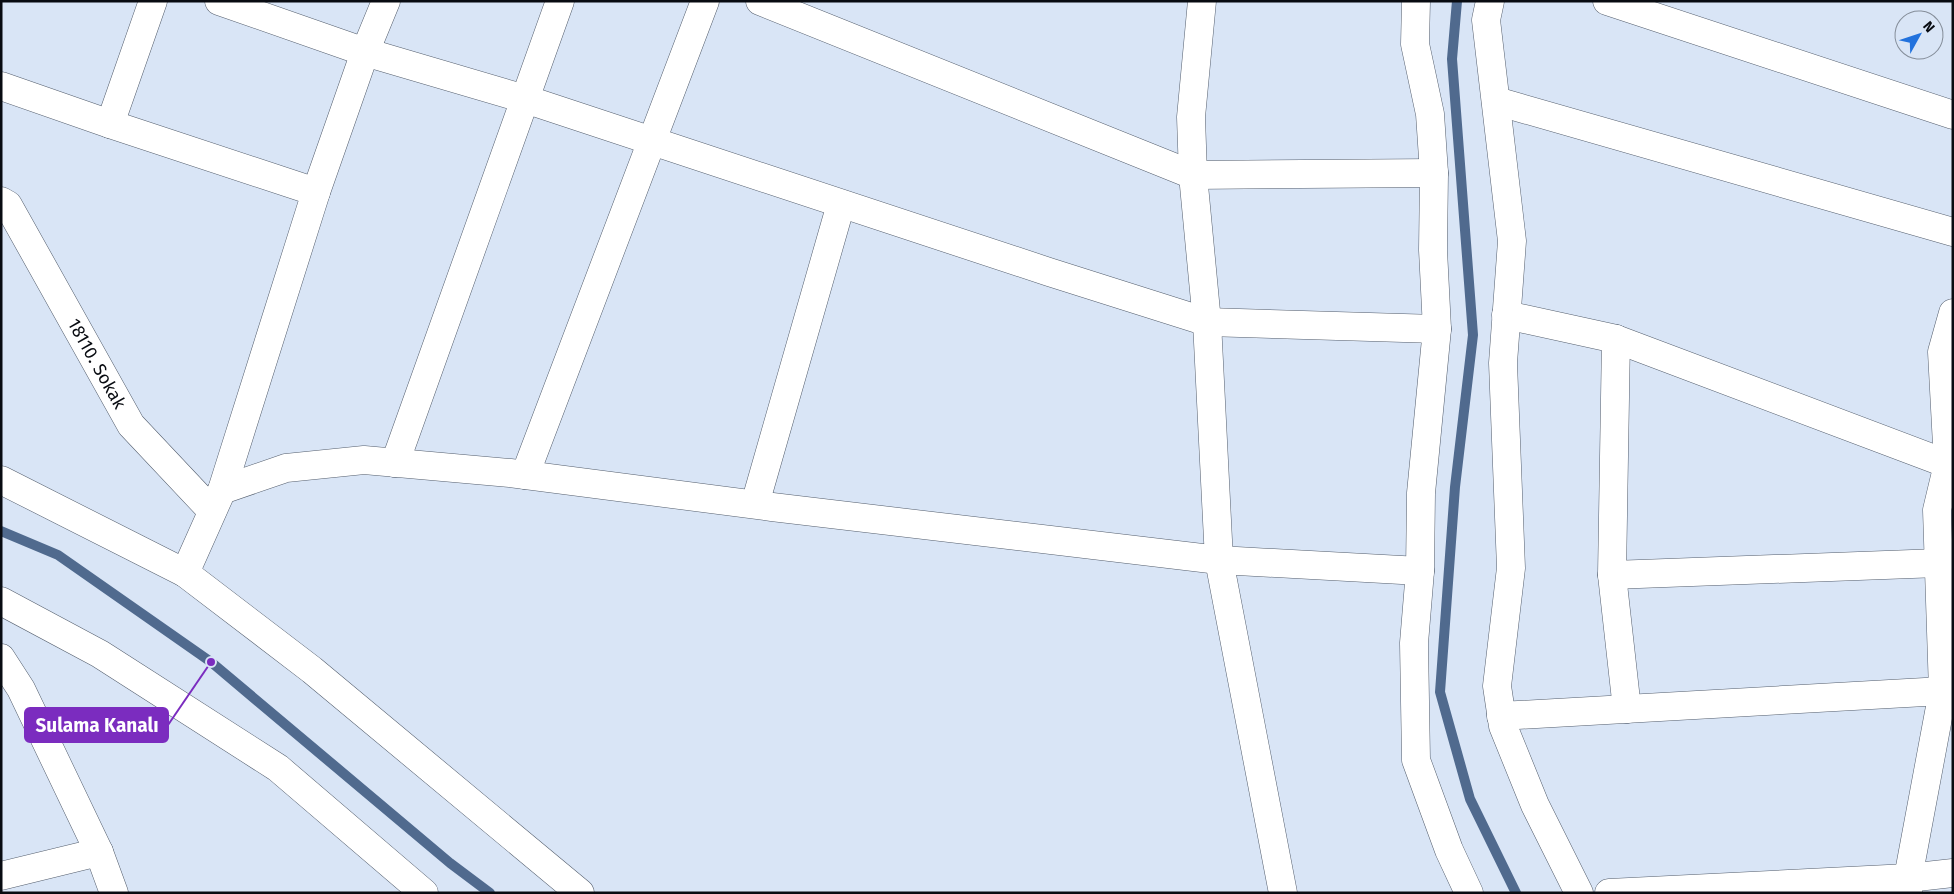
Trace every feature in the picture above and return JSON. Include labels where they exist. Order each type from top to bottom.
[{"type":"street","points":[[110,124],[153,1]]},
{"type":"street","points":[[219,1],[366,52],[525,99],[841,204],[1207,322],[1437,329]]},
{"type":"street","points":[[186,573],[217,501],[316,192],[386,1]]},
{"type":"street","points":[[394,463],[560,1]]},
{"type":"street","points":[[526,475],[705,1]]},
{"type":"street","points":[[760,1],[1193,175],[1434,173]]},
{"type":"street","points":[[1202,1],[1191,117],[1193,175],[1207,322],[1219,560],[1283,893]]},
{"type":"street","points":[[1416,1],[1415,44],[1430,114],[1434,173],[1433,250],[1437,329],[1421,493],[1420,571],[1414,642],[1416,760],[1449,850],[1469,893]]},
{"type":"street","points":[[1490,1],[1486,20],[1512,240],[1503,364],[1511,568],[1497,686],[1503,726],[1535,805],[1579,893]]},
{"type":"street","points":[[1607,1],[1953,115]]},
{"type":"street","points":[[1,86],[316,192]]},
{"type":"street","points":[[1496,101],[1953,232]]},
{"type":"street","name":"18110. Sokak","points":[[1,201],[8,205],[131,425],[217,501]]},
{"type":"street","points":[[755,504],[841,204]]},
{"type":"street","points":[[1908,885],[1943,691],[1937,510],[1950,465],[1947,353],[1953,312]]},
{"type":"street","points":[[1506,315],[1616,339],[1950,465]]},
{"type":"street","points":[[1616,339],[1612,575],[1626,708]]},
{"type":"street","points":[[217,501],[286,468],[364,460],[526,475],[1219,560],[1420,571]]},
{"type":"street","points":[[1,480],[186,573],[312,670],[580,893]]},
{"type":"street","points":[[1612,575],[1939,563]]},
{"type":"street","points":[[1,601],[100,654],[278,768],[424,893]]},
{"type":"street","points":[[1,658],[21,689],[99,852],[114,893]]},
{"type":"street","points":[[1501,716],[1943,691]]},
{"type":"street","points":[[1,876],[99,852]]},
{"type":"street","points":[[1609,893],[1908,885],[1953,873]]},
{"type":"waterway","points":[[1457,1],[1452,59],[1473,335],[1455,487],[1440,692],[1470,799],[1516,893]]},
{"type":"waterway","points":[[1,531],[58,555],[211,662],[450,863],[490,893]]},
{"type":"place","name":"Sulama Kanalı","points":[[211,662]]}]
